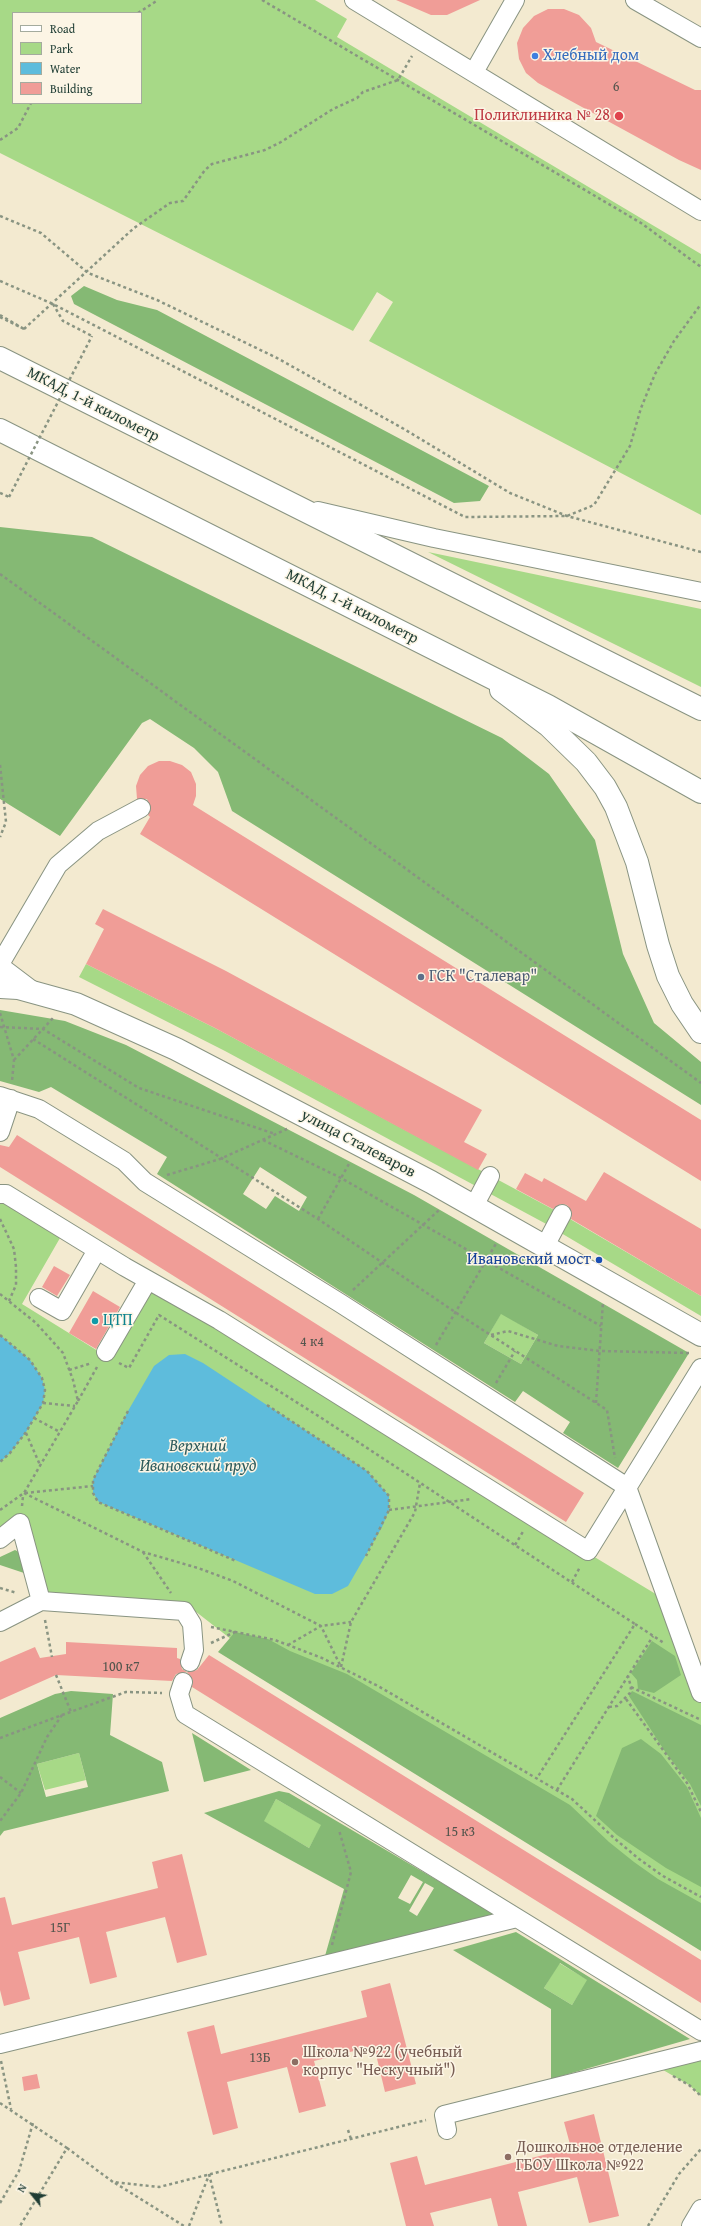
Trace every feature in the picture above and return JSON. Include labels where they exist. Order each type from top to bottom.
[{"type":"main road","name":"МКАД, 1-й километр","points":[[0,358],[701,709]]},
{"type":"main road","name":"МКАД, 1-й километр","points":[[0,430],[548,706],[701,792]]},
{"type":"main road","points":[[440,652],[516,699],[549,726],[586,762],[605,787],[616,807],[627,833],[668,976],[682,1004],[701,1032]]},
{"type":"main road","name":"улица Сталеваров","points":[[0,986],[34,992],[76,1004],[105,1015],[176,1049],[474,1206],[545,1246],[700,1352]]},
{"type":"street","points":[[354,0],[421,39],[701,211]]},
{"type":"street","points":[[474,72],[515,0]]},
{"type":"street","points":[[635,0],[701,38]]},
{"type":"street","points":[[297,506],[434,538],[701,592]]},
{"type":"street","points":[[34,992],[0,965],[58,865],[98,831],[141,808]]},
{"type":"street","points":[[0,1132],[5,1098],[39,1109],[124,1161],[145,1182],[340,1303],[624,1484],[701,1693]]},
{"type":"street","points":[[474,1206],[490,1176]]},
{"type":"street","points":[[0,1194],[6,1194],[97,1250],[226,1324],[588,1551],[624,1484],[700,1352]]},
{"type":"street","points":[[545,1246],[562,1214]]},
{"type":"street","points":[[39,1298],[62,1311],[97,1250]]},
{"type":"street","points":[[104,1356],[148,1280]]},
{"type":"street","points":[[0,1539],[20,1523],[41,1601]]},
{"type":"street","points":[[0,1622],[41,1601],[188,1617],[192,1656]]},
{"type":"street","points":[[181,1688],[185,1714],[701,2031]]},
{"type":"street","points":[[13,2043],[247,1990],[327,1963],[518,1918]]},
{"type":"street","points":[[445,2123],[701,2051]]},
{"type":"street","points":[[691,2226],[701,2209]]},
{"type":"path","points":[[140,12],[158,0]]},
{"type":"path","points":[[262,0],[641,223],[701,267]]},
{"type":"path","points":[[0,316],[24,329],[88,273],[134,228],[153,213],[170,203],[182,201],[205,170],[212,164],[264,150],[282,142],[333,109],[358,98],[362,92],[398,80],[421,39]]},
{"type":"path","points":[[0,140],[18,128],[30,104]]},
{"type":"path","points":[[0,216],[41,233],[88,273],[157,300],[277,358],[404,429],[510,493],[567,516],[701,552]]},
{"type":"path","points":[[0,281],[52,304],[465,517],[567,516],[594,504],[630,446],[641,408],[655,374],[674,341],[701,304]]},
{"type":"path","points":[[0,493],[9,497],[92,336],[63,321],[52,304]]},
{"type":"path","points":[[0,574],[701,1083]]},
{"type":"path","points":[[0,765],[6,822],[0,837]]},
{"type":"path","points":[[0,1013],[14,1060],[5,1098]]},
{"type":"path","points":[[14,1060],[54,1017]]},
{"type":"path","points":[[0,1026],[43,1029],[139,1088],[275,1134]]},
{"type":"path","points":[[33,1040],[220,1159],[318,1219],[455,1312],[607,1410],[624,1484]]},
{"type":"path","points":[[145,1182],[220,1159],[288,1128]]},
{"type":"path","points":[[264,1140],[341,1178],[602,1326]]},
{"type":"path","points":[[318,1219],[353,1156]]},
{"type":"path","points":[[340,1303],[444,1205]]},
{"type":"path","points":[[0,1219],[14,1249],[16,1267],[16,1285],[9,1301]]},
{"type":"path","points":[[427,1359],[500,1237]]},
{"type":"path","points":[[0,1294],[36,1323],[63,1354],[78,1401]]},
{"type":"path","points":[[596,1403],[603,1297]]},
{"type":"path","points":[[69,1370],[104,1356],[129,1368],[159,1315],[323,1419],[665,1644]]},
{"type":"path","points":[[490,1335],[508,1331],[558,1346],[600,1351],[700,1352]]},
{"type":"path","points":[[0,1335],[30,1360],[42,1378],[45,1390],[43,1403],[26,1432],[10,1453],[0,1462]]},
{"type":"path","points":[[488,1398],[515,1351]]},
{"type":"path","points":[[0,1510],[24,1493],[104,1356]]},
{"type":"path","points":[[43,1403],[75,1406]]},
{"type":"path","points":[[267,1405],[367,1471],[389,1496],[389,1510],[366,1556]]},
{"type":"path","points":[[128,1411],[93,1480],[93,1493],[98,1502],[236,1561]]},
{"type":"path","points":[[34,1418],[60,1432]]},
{"type":"path","points":[[26,1432],[40,1466]]},
{"type":"path","points":[[342,1667],[351,1622],[416,1508],[420,1483]]},
{"type":"path","points":[[24,1493],[93,1486]]},
{"type":"path","points":[[24,1493],[143,1552],[198,1568],[233,1581],[321,1626],[342,1667]]},
{"type":"path","points":[[389,1510],[416,1508],[498,1495]]},
{"type":"path","points":[[143,1552],[188,1617],[235,1632],[255,1635],[287,1645],[342,1667],[378,1686],[572,1799],[639,1859],[663,1876],[701,1897]]},
{"type":"path","points":[[287,1645],[321,1626],[351,1622]]},
{"type":"path","points":[[537,1778],[634,1624]]},
{"type":"path","points":[[192,1656],[235,1632]]},
{"type":"path","points":[[558,1790],[653,1636]]},
{"type":"path","points":[[56,1675],[71,1712]]},
{"type":"path","points":[[609,1707],[617,1706],[626,1699],[631,1687],[628,1676]]},
{"type":"path","points":[[631,1687],[701,1720]]},
{"type":"path","points":[[0,1738],[126,1692],[181,1688]]},
{"type":"path","points":[[626,1699],[687,1784],[701,1812]]},
{"type":"path","points":[[0,1821],[21,1792],[47,1737],[62,1715]]},
{"type":"path","points":[[0,1777],[21,1792]]},
{"type":"path","points":[[327,1963],[351,1872],[332,1804]]},
{"type":"path","points":[[0,2057],[11,2110]]},
{"type":"path","points":[[670,2074],[689,2085],[701,2096]]},
{"type":"path","points":[[0,2103],[33,2123],[113,2182],[184,2226]]},
{"type":"path","points":[[0,2203],[19,2171],[33,2123]]},
{"type":"path","points":[[113,2182],[159,2187],[351,2138],[445,2123]]},
{"type":"path","points":[[348,2130],[351,2138]]},
{"type":"path","points":[[20,2226],[67,2148]]},
{"type":"path","points":[[648,2225],[679,2174],[701,2149]]},
{"type":"path","points":[[189,2226],[209,2174]]},
{"type":"path","points":[[209,2174],[222,2226]]},
{"type":"green space","points":[[0,0],[315,0],[347,19],[337,37],[701,254],[701,515],[369,341],[393,302],[377,292],[353,331],[0,153]]},
{"type":"green space","points":[[84,286],[117,300],[157,310],[489,486],[480,501],[454,503],[74,304],[71,296]]},
{"type":"green space","points":[[0,527],[92,537],[502,738],[549,774],[595,840],[623,954],[654,1023],[701,1062],[701,1105],[232,811],[218,772],[194,748],[150,719],[142,723],[60,836],[0,799]]},
{"type":"green space","points":[[428,552],[701,609],[701,687]]},
{"type":"green space","points":[[86,964],[215,1028],[558,1212],[550,1226],[225,1051],[79,977]]},
{"type":"green space","points":[[0,1010],[65,1021],[126,1045],[414,1195],[689,1353],[618,1468],[563,1433],[570,1422],[523,1391],[515,1402],[157,1174],[167,1157],[51,1087],[39,1092],[0,1081]],"holes":[[[260,1167],[307,1197],[299,1211],[275,1196],[266,1209],[243,1194]],[[501,1314],[538,1335],[521,1364],[484,1343]]]},
{"type":"green space","points":[[0,1201],[60,1238],[22,1304],[106,1356],[148,1287],[659,1596],[701,1697],[701,1920],[236,1643],[186,1604],[47,1595],[21,1516],[0,1533]]},
{"type":"green space","points":[[570,1219],[701,1296],[701,1316],[561,1233]]},
{"type":"green space","points":[[501,1313],[538,1335],[521,1364],[484,1343]]},
{"type":"green space","points":[[15,1550],[23,1554],[27,1574],[0,1565],[0,1557]]},
{"type":"green space","points":[[235,1632],[268,1639],[290,1651],[347,1674],[570,1805],[609,1842],[634,1862],[658,1879],[701,1903],[701,1951],[218,1652]]},
{"type":"green space","points":[[652,1641],[675,1656],[681,1675],[654,1693],[638,1689],[637,1680],[631,1673]]},
{"type":"green space","points":[[71,1691],[113,1694],[110,1735],[162,1762],[169,1791],[4,1831],[0,1836],[0,1718],[55,1694]],"holes":[[[79,1753],[88,1787],[46,1797],[37,1764]]]},
{"type":"green space","points":[[632,1691],[701,1725],[701,1806],[690,1784],[666,1753],[629,1696]]},
{"type":"green space","points":[[192,1733],[251,1770],[204,1782]]},
{"type":"green space","points":[[641,1739],[661,1754],[687,1787],[701,1818],[701,1887],[666,1868],[617,1835],[596,1816],[622,1748]]},
{"type":"green space","points":[[79,1753],[86,1780],[45,1790],[37,1764]]},
{"type":"green space","points":[[279,1791],[289,1793],[498,1916],[325,1956],[344,1889],[204,1813]],"holes":[[[276,1799],[321,1825],[309,1848],[264,1821]],[[411,1875],[423,1882],[410,1904],[398,1898]],[[425,1883],[434,1888],[417,1916],[409,1911]]]},
{"type":"green space","points":[[276,1799],[322,1825],[309,1848],[263,1821]]},
{"type":"green space","points":[[516,1932],[690,2039],[551,2079],[551,2009],[453,1950]],"holes":[[[560,1963],[587,1980],[572,2005],[544,1988]]]},
{"type":"green space","points":[[559,1963],[588,1980],[572,2005],[544,1988]]},
{"type":"green space","points":[[701,2051],[701,2096],[689,2085],[651,2063]]},
{"type":"water","points":[[0,1335],[30,1360],[42,1378],[45,1390],[43,1403],[26,1432],[10,1453],[0,1462]]},
{"type":"water","name":"Верхний Ивановский пруд","points":[[185,1354],[203,1363],[367,1471],[389,1496],[389,1510],[382,1527],[348,1586],[332,1594],[315,1594],[99,1502],[93,1493],[93,1480],[128,1411],[154,1366],[169,1355]]},
{"type":"building","points":[[396,0],[480,0],[447,15],[431,15]]},
{"type":"building","points":[[548,9],[564,9],[579,15],[591,28],[596,42],[695,90],[701,90],[701,170],[679,160],[538,83],[526,73],[519,59],[517,43],[523,28],[534,16]]},
{"type":"building","name":"ГСК \"Сталевар\"","points":[[159,761],[170,761],[182,765],[191,772],[196,784],[196,796],[193,805],[701,1120],[701,1181],[140,834],[150,817],[148,815],[151,808],[147,799],[137,799],[136,786],[140,775],[148,766]]},
{"type":"building","points":[[103,909],[226,971],[482,1110],[464,1142],[487,1154],[478,1170],[215,1028],[86,964],[104,929],[95,924]]},
{"type":"building","points":[[17,1135],[584,1493],[566,1522],[0,1167],[0,1145],[9,1147]]},
{"type":"building","points":[[604,1172],[701,1229],[701,1296],[571,1219],[572,1213],[567,1205],[561,1204],[553,1209],[516,1189],[525,1173],[542,1182],[544,1178],[586,1201]]},
{"type":"building","points":[[54,1266],[70,1275],[57,1296],[42,1287]]},
{"type":"building","name":"ЦТП","points":[[93,1291],[120,1307],[96,1349],[69,1333]]},
{"type":"building","points":[[66,1642],[177,1648],[177,1658],[180,1659],[182,1669],[187,1672],[176,1674],[172,1681],[56,1675],[0,1700],[0,1662],[35,1647],[40,1658],[66,1654]]},
{"type":"building","points":[[209,1655],[701,1960],[701,2003],[192,1687],[193,1680],[187,1672],[197,1670]]},
{"type":"building","points":[[182,1854],[207,1955],[177,1963],[165,1917],[106,1932],[117,1977],[90,1984],[79,1937],[18,1952],[30,1999],[4,2006],[0,1990],[0,1898],[5,1897],[12,1925],[158,1888],[152,1862]]},
{"type":"building","points":[[390,1983],[416,2084],[385,2092],[374,2046],[314,2061],[326,2106],[299,2113],[287,2067],[227,2082],[238,2128],[213,2135],[187,2032],[214,2025],[221,2054],[367,2017],[361,1991]]},
{"type":"building","points":[[37,2074],[40,2088],[24,2091],[22,2077]]},
{"type":"building","points":[[594,2114],[619,2216],[589,2223],[577,2177],[518,2192],[527,2226],[498,2226],[491,2198],[430,2213],[434,2226],[406,2226],[390,2163],[417,2156],[425,2185],[571,2148],[564,2122]]},
{"type":"place","name":"Хлебный дом","points":[[535,56]]},
{"type":"place","name":"Поликлиника № 28","points":[[619,116]]},
{"type":"place","name":"ГСК \"Сталевар\"","points":[[421,977]]},
{"type":"place","name":"Ивановский мост","points":[[599,1260]]},
{"type":"place","name":"ЦТП","points":[[95,1321]]},
{"type":"place","name":"Школа №922 (учебный корпус \"Нескучный\")","points":[[295,2062]]},
{"type":"place","name":"Дошкольное отделение ГБОУ Школа №922","points":[[508,2157]]}]
